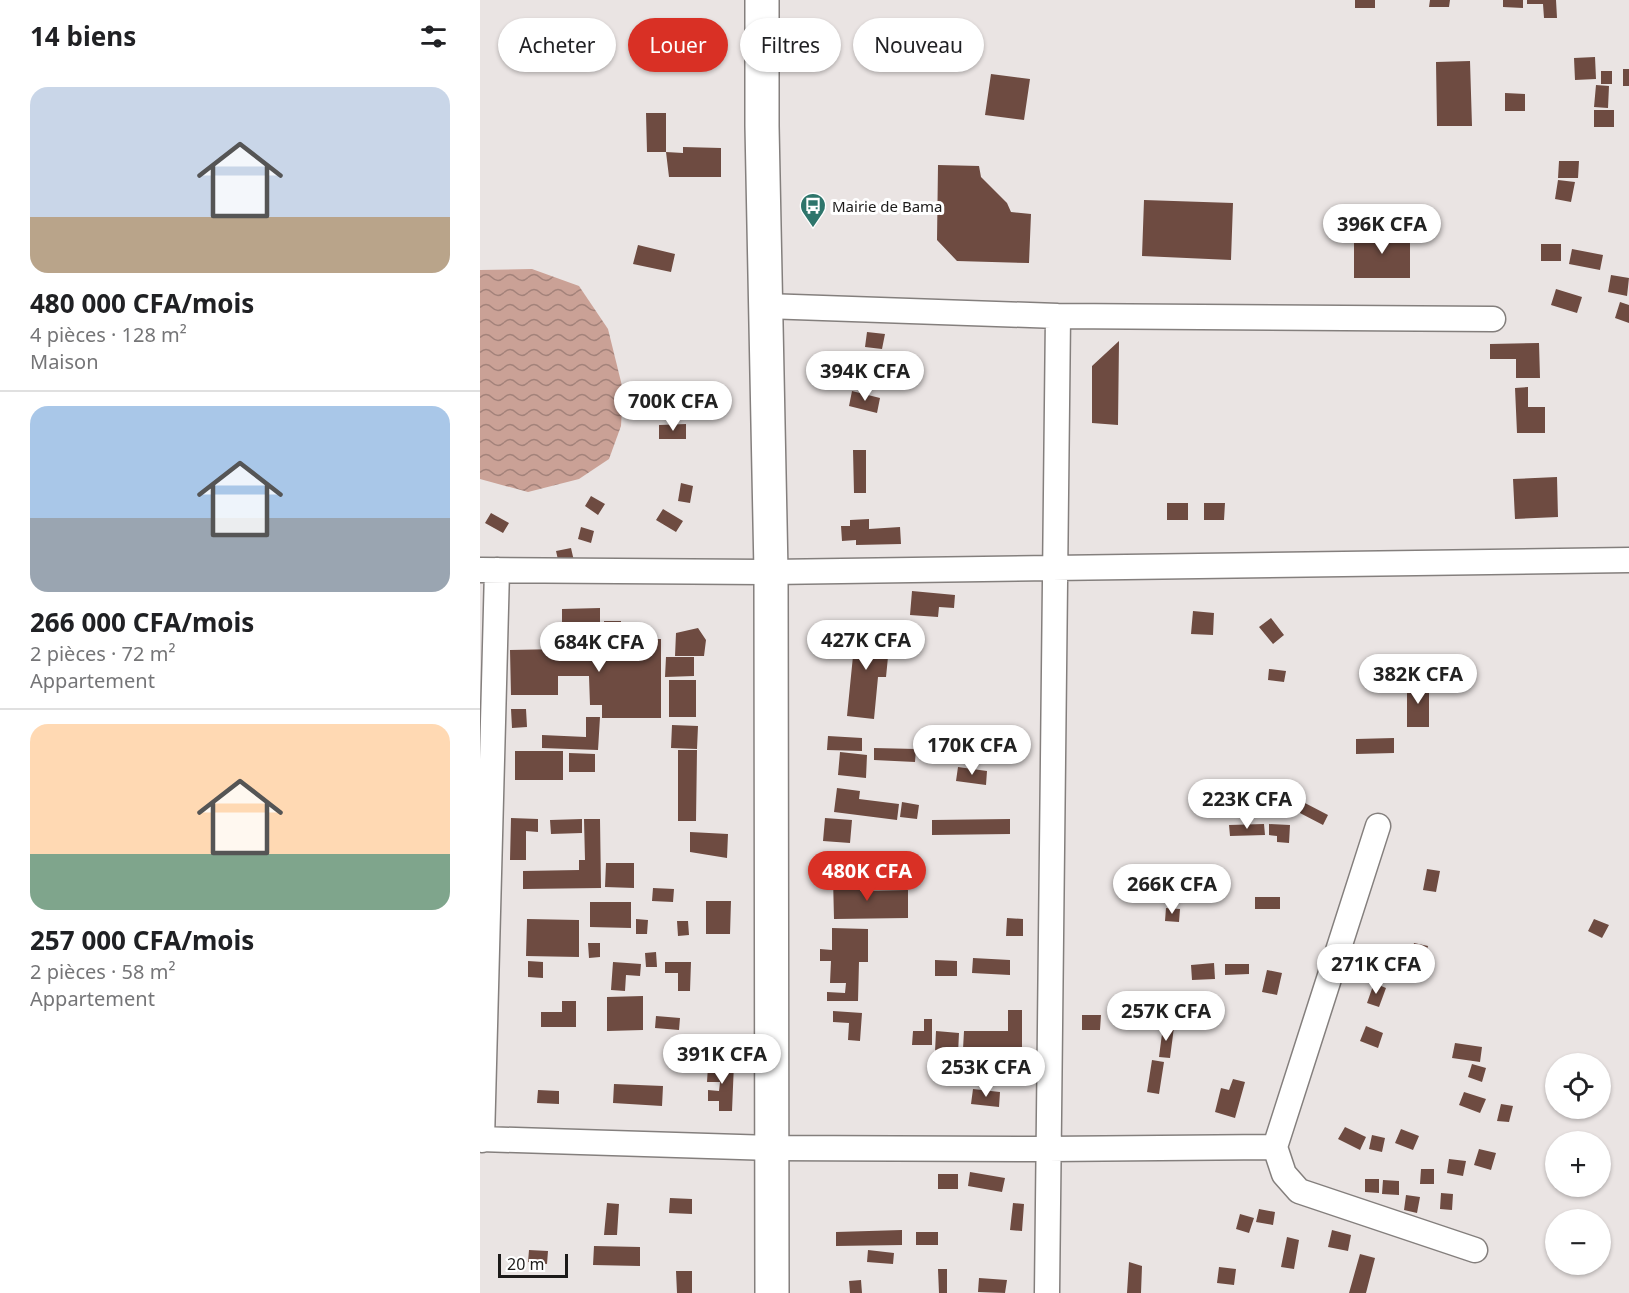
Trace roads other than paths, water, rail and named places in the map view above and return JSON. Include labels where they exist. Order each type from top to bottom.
[{"type":"main road","points":[[762,0],[762,126],[771,572],[772,1293]]},
{"type":"street","points":[[765,306],[1058,316],[1493,318]]},
{"type":"street","points":[[1047,1293],[1058,316]]},
{"type":"street","points":[[1275,1147],[771,1148],[481,1139],[488,570],[771,572],[1629,560]]},
{"type":"street","points":[[1378,826],[1275,1147],[1284,1174],[1299,1191],[1475,1250]]},
{"type":"water","points":[[532,269],[579,286],[608,329],[623,390],[621,426],[609,459],[579,479],[528,492],[480,479],[480,270]]},
{"type":"place","name":"Mairie de Bama","points":[[813,229]]}]
